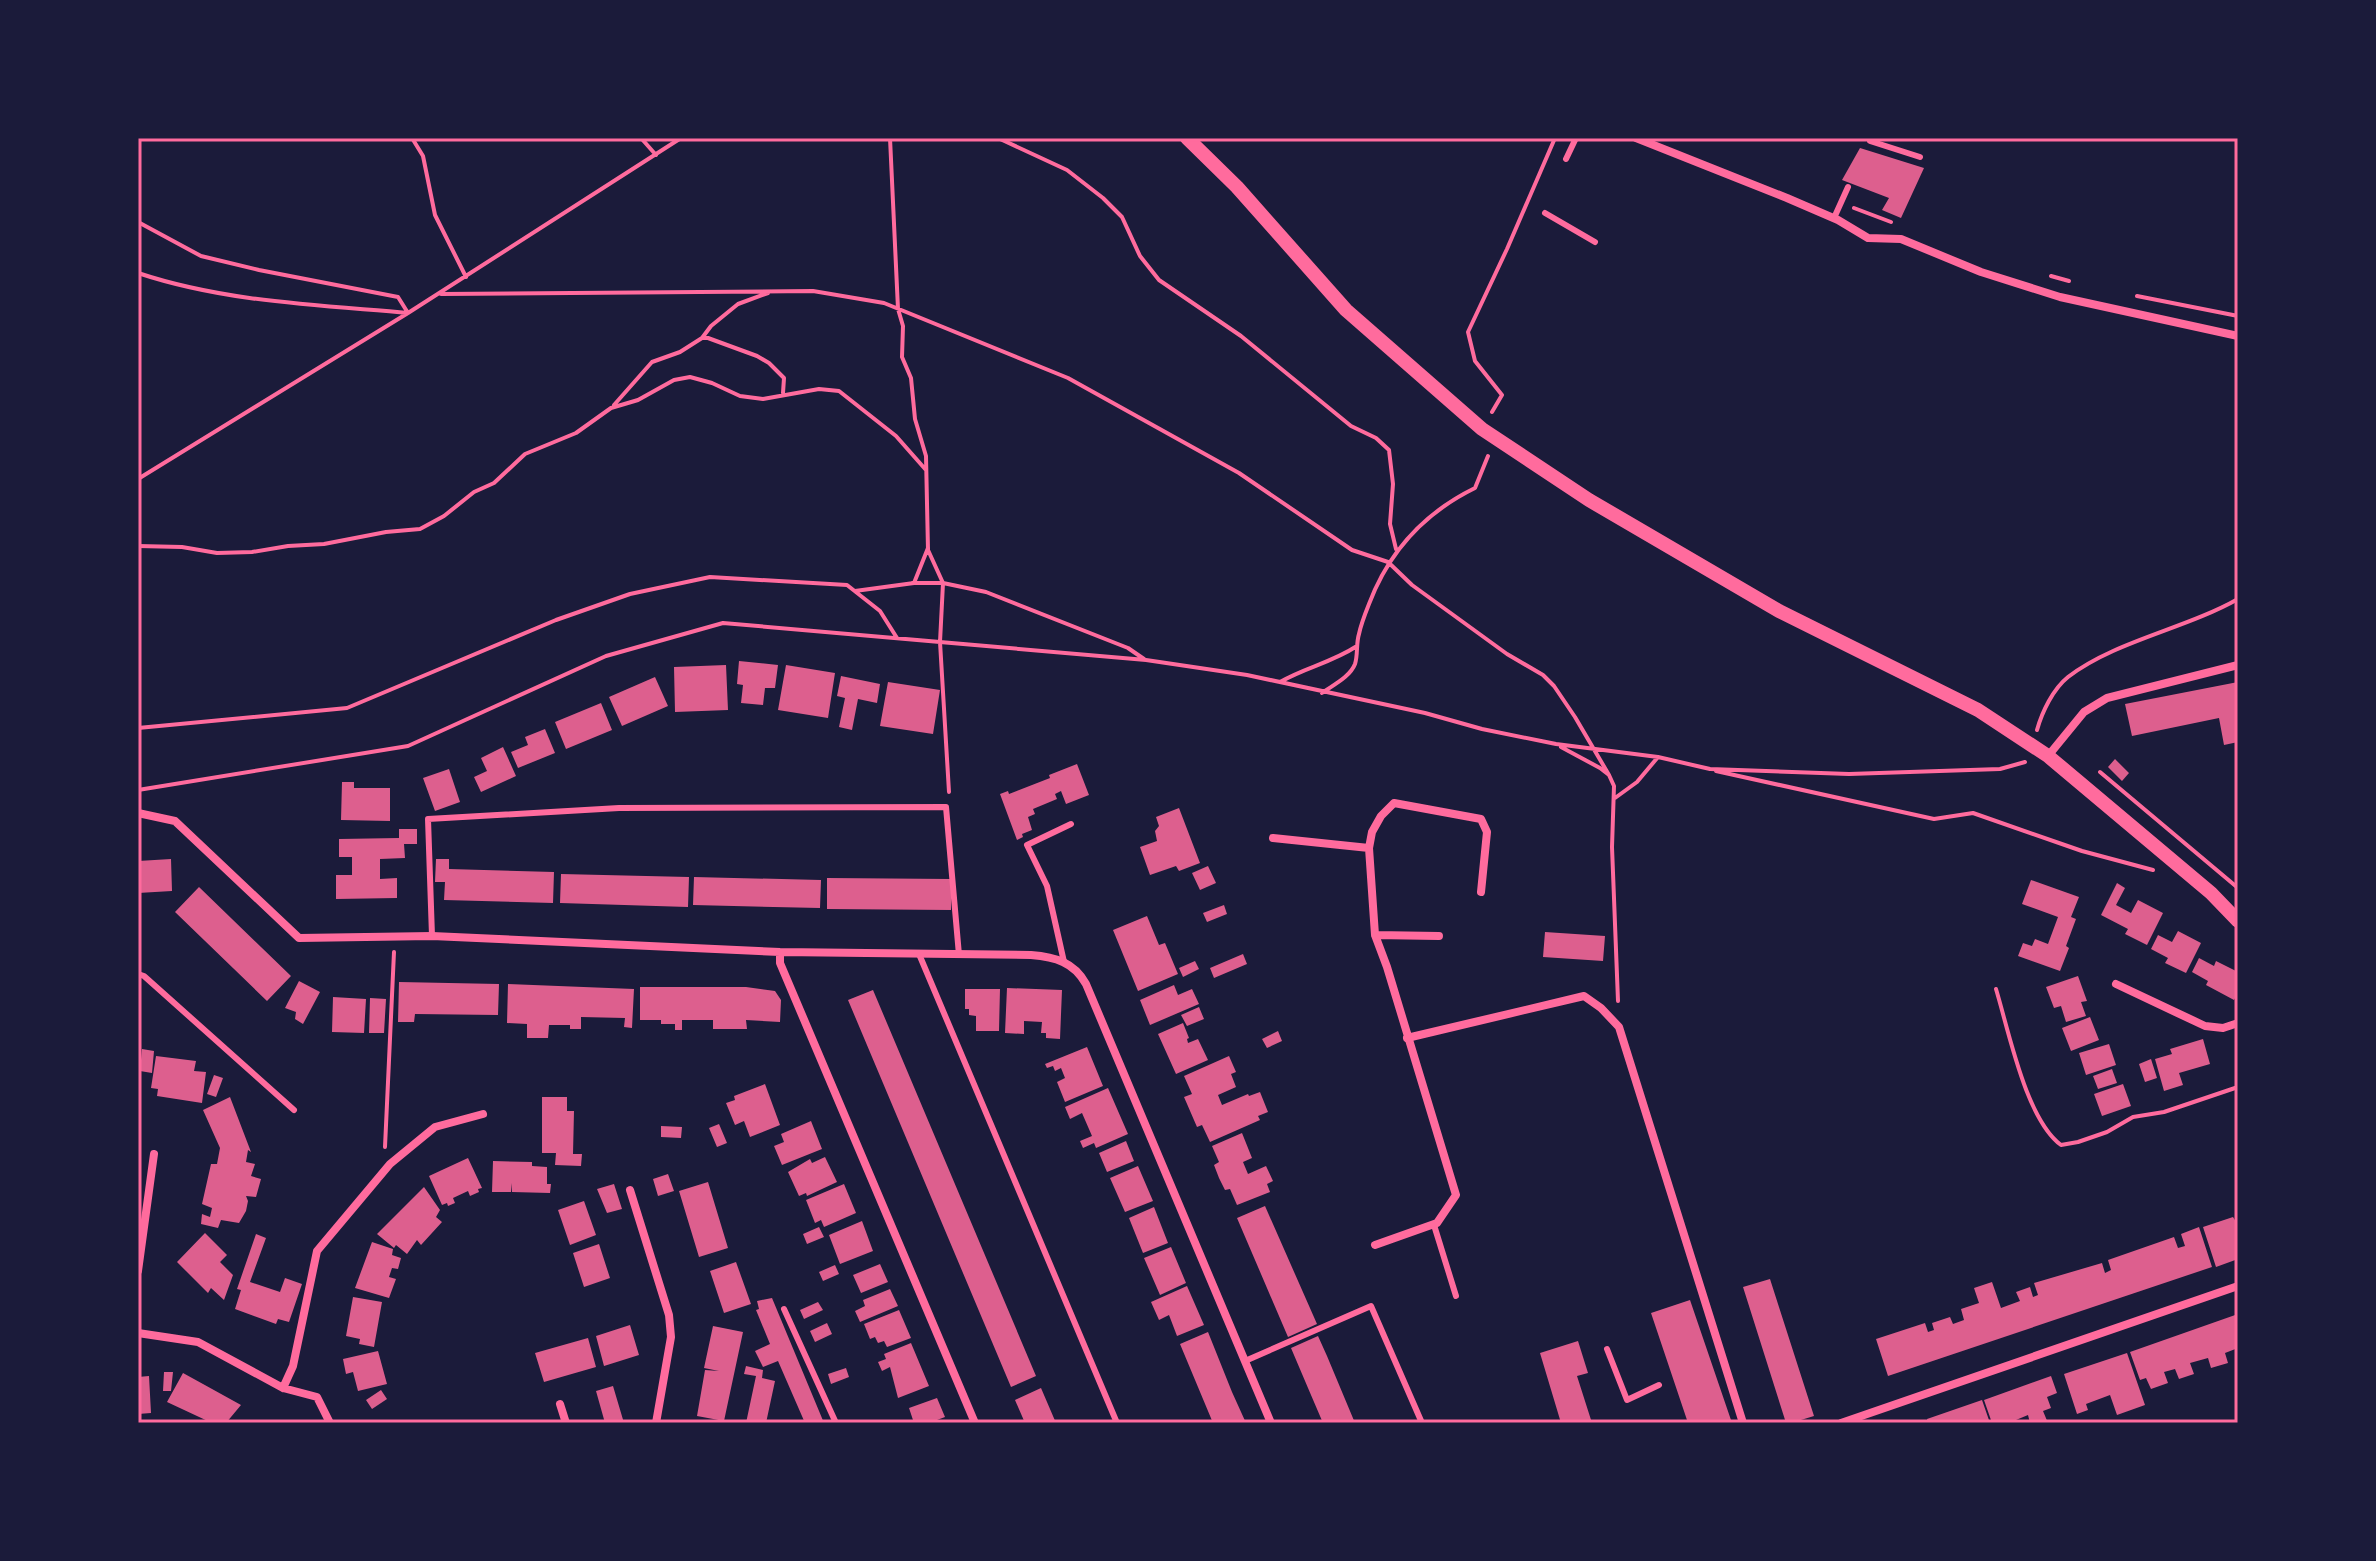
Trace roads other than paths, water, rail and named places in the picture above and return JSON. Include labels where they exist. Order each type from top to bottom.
[{"type":"street","points":[[1187,138],[1237,187],[1346,310],[1482,429],[1589,500],[1779,611],[1978,710],[2048,756],[2238,921]]},
{"type":"street","points":[[1636,138],[1834,218],[1868,238],[1901,239],[1954,262],[2035,290],[2238,336]]},
{"type":"street","points":[[2048,756],[2084,712],[2107,698],[2238,665]]},
{"type":"street","points":[[1375,1245],[1434,1225],[1456,1195],[1375,935],[1369,848],[1372,832],[1381,816],[1394,803],[1481,819],[1487,832],[1481,892]]},
{"type":"street","points":[[138,813],[175,821],[299,938],[432,936],[780,952],[1031,955],[1064,962],[1078,972],[1086,984],[1271,1423]]},
{"type":"street","points":[[1273,838],[1369,848]]},
{"type":"street","points":[[1375,935],[1439,936]]},
{"type":"street","points":[[780,952],[781,966],[809,1034],[975,1423]]},
{"type":"street","points":[[2116,984],[2205,1026],[2223,1028],[2238,1023]]},
{"type":"street","points":[[1407,1038],[1584,996],[1619,1027],[1743,1423]]},
{"type":"street","points":[[283,1388],[293,1366],[317,1251],[384,1171],[435,1127],[483,1114]]},
{"type":"street","points":[[138,1271],[154,1154]]},
{"type":"street","points":[[630,1190],[669,1315],[671,1337],[656,1423]]},
{"type":"street","points":[[1841,1423],[2238,1286]]},
{"type":"street","points":[[138,1333],[163,1334],[198,1342],[283,1388],[317,1397],[330,1423]]},
{"type":"street","points":[[560,1404],[566,1423]]},
{"type":"lane","points":[[1566,159],[1576,138]]},
{"type":"lane","points":[[1870,141],[1920,157]]},
{"type":"lane","points":[[1834,218],[1848,187]]},
{"type":"lane","points":[[1545,213],[1595,242]]},
{"type":"lane","points":[[432,936],[428,819],[619,808],[946,807],[959,955]]},
{"type":"lane","points":[[1064,962],[1047,886],[1027,845],[1071,824]]},
{"type":"lane","points":[[919,954],[1117,1423]]},
{"type":"lane","points":[[138,974],[203,1026],[294,1110]]},
{"type":"lane","points":[[1434,1225],[1456,1296]]},
{"type":"lane","points":[[1245,1361],[1371,1306],[1422,1423]]},
{"type":"lane","points":[[784,1309],[836,1423]]},
{"type":"lane","points":[[1607,1349],[1627,1400],[1659,1385]]}]
